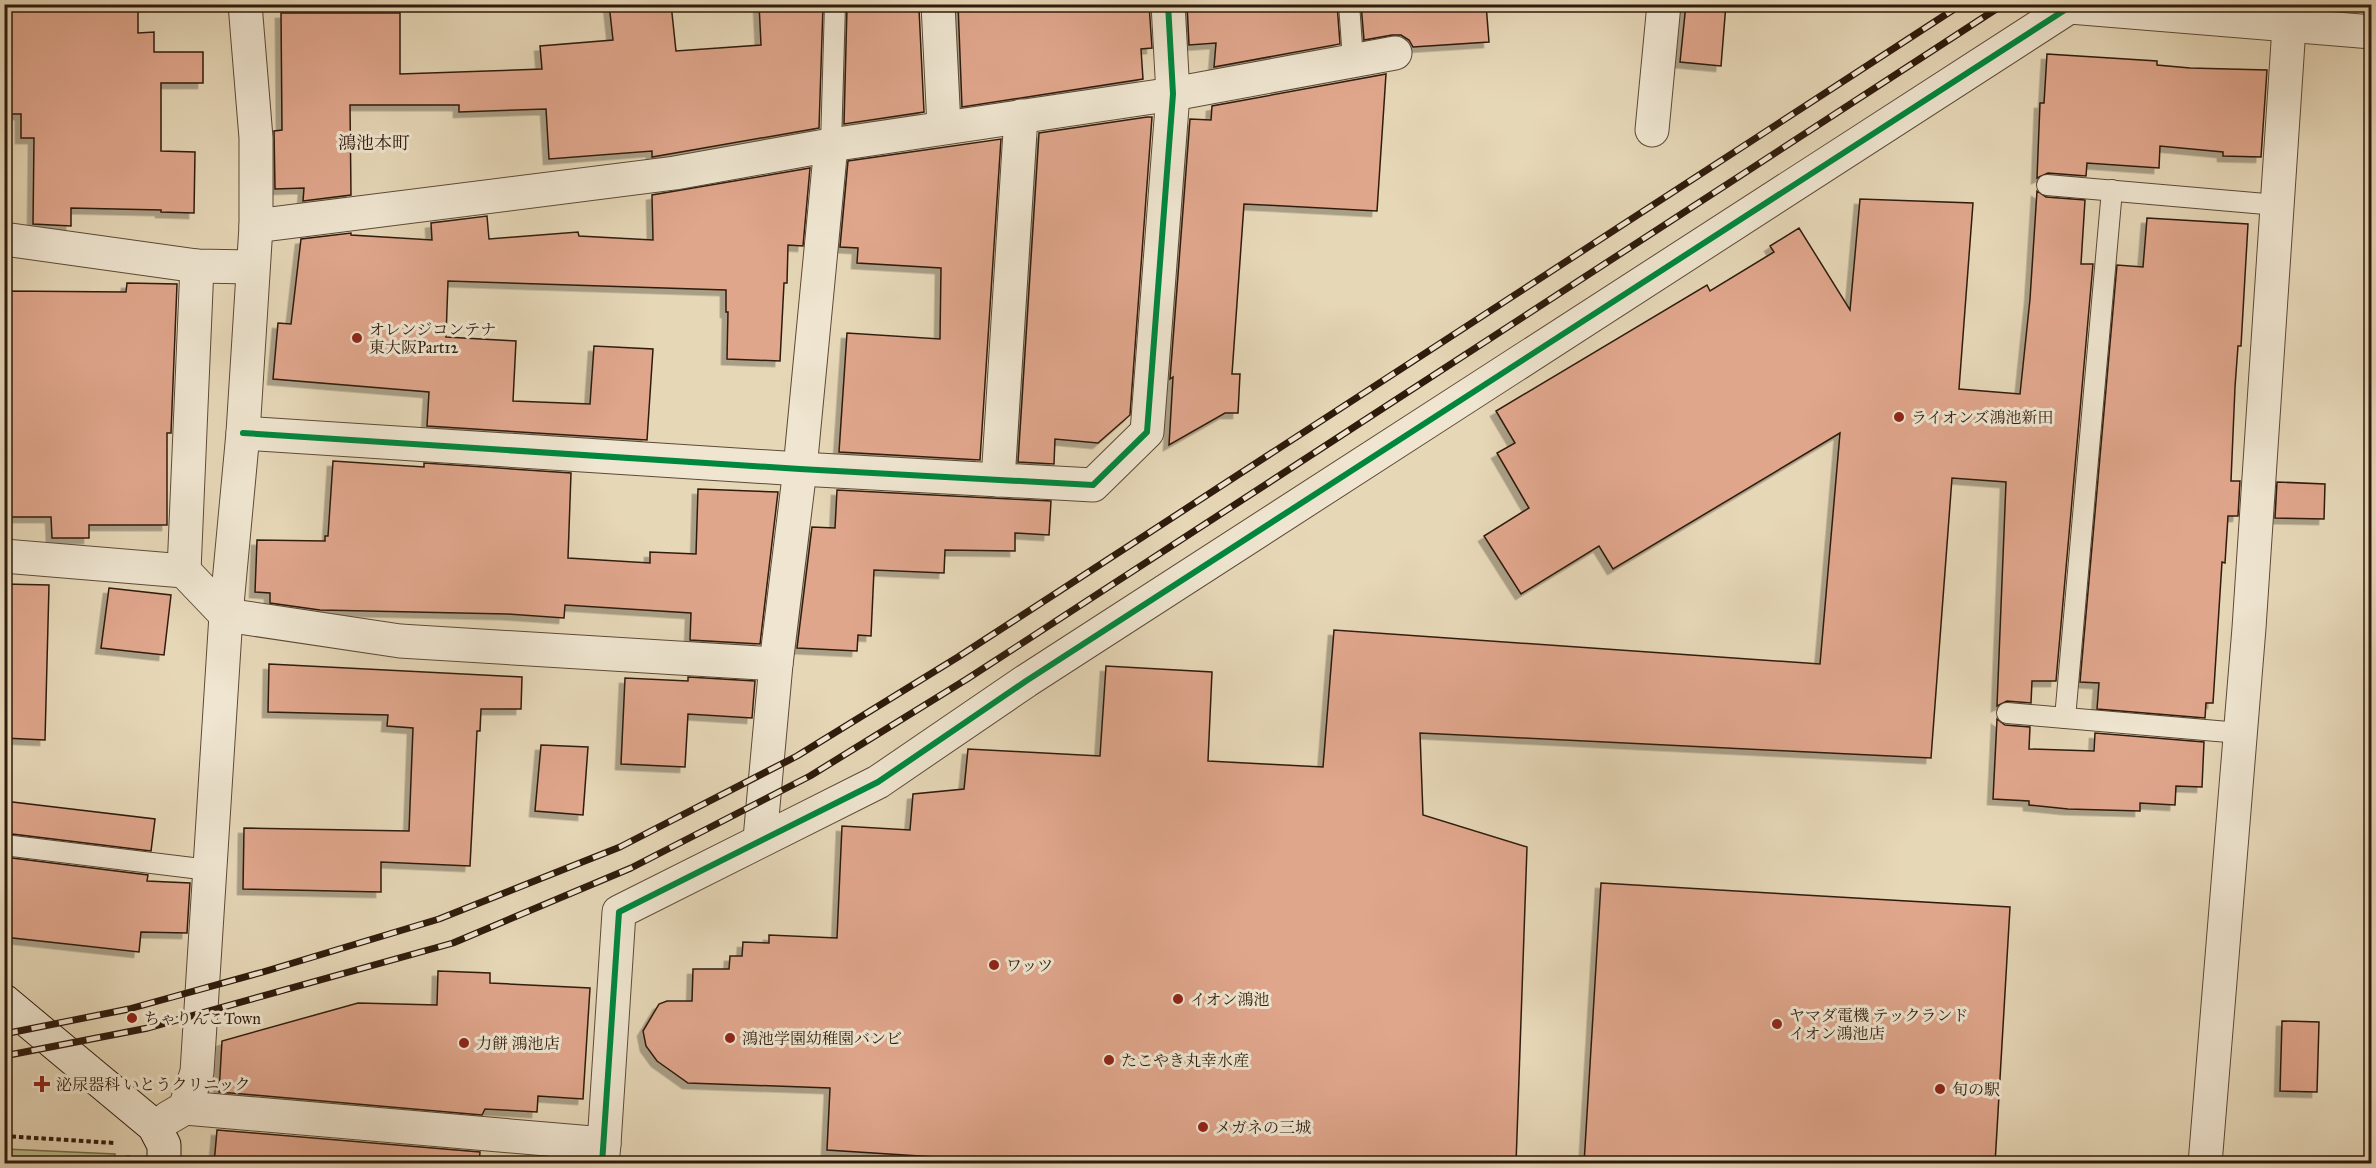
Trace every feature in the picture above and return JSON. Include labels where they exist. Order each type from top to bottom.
[{"type":"street","points":[[4,1001],[160,1145],[185,1108],[197,1072],[226,615],[243,433],[256,226],[256,138],[245,4]]},
{"type":"street","points":[[938,4],[944,127]]},
{"type":"street","points":[[243,433],[800,469],[1093,485],[1147,432],[1173,94],[1168,4]]},
{"type":"street","points":[[1652,130],[1664,4]]},
{"type":"street","points":[[185,1108],[603,1154],[619,912],[760,839],[878,782],[1036,675],[2072,6],[2289,27],[2372,32]]},
{"type":"street","points":[[2205,1164],[2240,733],[2289,27]]},
{"type":"street","points":[[256,226],[675,173],[944,127],[1173,94],[1395,53]]},
{"type":"street","points":[[998,480],[1021,116]]},
{"type":"street","points":[[760,839],[776,664],[800,469],[831,145]]},
{"type":"street","points":[[4,239],[197,266],[252,267]]},
{"type":"street","points":[[184,571],[197,266]]},
{"type":"street","points":[[4,556],[184,571],[226,615],[400,641],[776,664]]},
{"type":"lane","points":[[831,145],[835,4]]},
{"type":"lane","points":[[1349,4],[1353,60]]},
{"type":"lane","points":[[2047,185],[2277,205]]},
{"type":"lane","points":[[2065,718],[2112,190]]},
{"type":"lane","points":[[2007,713],[2240,733]]},
{"type":"lane","points":[[4,845],[210,870]]},
{"type":"path","points":[[4,1136],[160,1145]]},
{"type":"green space","points":[[5,1149],[115,1154],[115,1163],[5,1163]]},
{"type":"building","points":[[4,4],[138,4],[138,33],[154,32],[154,52],[203,52],[203,83],[161,83],[161,151],[195,152],[194,213],[71,208],[71,226],[33,224],[34,138],[21,138],[21,114],[4,114]]},
{"type":"building","points":[[609,4],[671,4],[676,51],[761,45],[759,4],[823,6],[819,128],[652,157],[652,151],[549,159],[546,109],[459,112],[459,105],[350,105],[351,195],[303,201],[304,188],[275,189],[274,131],[282,130],[281,13],[400,13],[400,74],[542,69],[540,46],[613,40]]},
{"type":"building","points":[[958,4],[1149,4],[1152,48],[1141,49],[1143,79],[962,107]]},
{"type":"building","points":[[1187,4],[1337,4],[1340,44],[1214,67],[1216,43],[1189,45]]},
{"type":"building","points":[[1361,4],[1486,4],[1489,42],[1413,47],[1409,40],[1401,35],[1364,40]]},
{"type":"building","points":[[1686,4],[1726,4],[1721,66],[1680,62]]},
{"type":"building","points":[[847,7],[919,9],[924,112],[844,124]]},
{"type":"building","points":[[2047,54],[2157,61],[2157,65],[2190,68],[2267,70],[2261,157],[2223,156],[2223,152],[2160,146],[2159,168],[2087,163],[2086,176],[2048,173],[2037,178],[2040,103],[2044,103]]},
{"type":"building","points":[[1386,74],[1377,211],[1244,204],[1232,374],[1240,374],[1238,413],[1225,413],[1169,445],[1173,377],[1170,379],[1190,119],[1211,120],[1212,106]]},
{"type":"building","points":[[1152,117],[1130,415],[1098,443],[1055,439],[1054,464],[1018,462],[1039,133]]},
{"type":"building","points":[[1001,139],[980,460],[839,452],[847,333],[940,339],[941,268],[857,263],[858,248],[840,247],[848,161]]},
{"type":"building","points":[[810,168],[803,246],[788,245],[780,361],[727,359],[726,290],[448,281],[446,337],[516,341],[513,401],[590,404],[594,346],[653,349],[647,440],[427,426],[429,392],[273,379],[278,323],[291,324],[301,239],[351,233],[351,235],[432,240],[431,223],[487,216],[489,239],[578,232],[579,236],[653,240],[652,195]]},
{"type":"building","points":[[2037,191],[2046,197],[2085,200],[2081,264],[2093,264],[2056,681],[2032,681],[2031,703],[2007,701],[1997,706],[2006,482],[1952,478],[1931,758],[1420,733],[1423,815],[1527,847],[1516,1164],[1045,1164],[827,1150],[830,1088],[688,1083],[657,1061],[646,1046],[643,1031],[659,1004],[667,1001],[692,1001],[693,969],[729,969],[730,956],[742,956],[743,942],[769,943],[769,935],[837,938],[842,826],[910,830],[913,794],[964,789],[968,749],[1100,756],[1106,666],[1212,672],[1208,761],[1323,767],[1334,630],[1820,664],[1840,433],[1613,569],[1599,546],[1521,594],[1484,536],[1529,508],[1497,453],[1515,443],[1496,411],[1707,285],[1710,291],[1774,252],[1770,246],[1799,228],[1850,310],[1860,199],[1973,203],[1959,389],[2020,394],[2030,299]]},
{"type":"building","points":[[2147,218],[2248,224],[2241,346],[2238,346],[2235,387],[2231,481],[2240,481],[2238,516],[2228,516],[2225,563],[2222,562],[2213,703],[2206,703],[2205,718],[2097,709],[2099,683],[2080,682],[2117,265],[2143,267]]},
{"type":"building","points":[[127,283],[177,284],[171,433],[167,433],[167,525],[89,525],[89,538],[52,538],[51,517],[4,517],[4,291],[126,292]]},
{"type":"building","points":[[333,461],[424,467],[424,463],[571,473],[568,558],[650,563],[650,552],[696,554],[698,489],[778,492],[760,644],[690,640],[691,613],[565,605],[564,618],[507,614],[320,610],[270,603],[270,593],[255,592],[257,540],[325,541],[325,536],[328,536]]},
{"type":"building","points":[[2277,482],[2325,484],[2324,519],[2275,518]]},
{"type":"building","points":[[837,490],[1051,501],[1049,535],[1015,533],[1015,551],[945,550],[944,573],[874,570],[871,636],[858,635],[857,651],[797,648],[812,527],[835,528]]},
{"type":"building","points":[[4,584],[49,585],[45,740],[4,738]]},
{"type":"building","points":[[109,588],[171,595],[164,655],[101,648]]},
{"type":"building","points":[[269,664],[522,677],[521,709],[481,709],[480,731],[477,731],[470,866],[381,862],[381,892],[243,889],[244,828],[409,831],[413,728],[387,726],[388,715],[268,712]]},
{"type":"building","points":[[688,677],[755,681],[752,718],[688,714],[685,767],[621,764],[625,678],[688,681]]},
{"type":"building","points":[[1997,719],[2005,725],[2030,727],[2029,749],[2094,751],[2095,733],[2204,742],[2202,787],[2176,786],[2175,805],[2140,803],[2140,811],[2068,809],[2029,805],[2029,801],[1993,799]]},
{"type":"building","points":[[541,745],[588,747],[583,815],[535,811]]},
{"type":"building","points":[[4,801],[155,819],[151,851],[4,833]]},
{"type":"building","points":[[4,857],[148,875],[147,881],[190,883],[187,933],[141,932],[139,952],[4,937]]},
{"type":"building","points":[[1601,883],[2010,907],[1995,1164],[1584,1164]]},
{"type":"building","points":[[438,971],[490,973],[490,983],[590,988],[583,1099],[538,1096],[537,1112],[485,1109],[482,1115],[219,1092],[222,1041],[358,1003],[437,1005]]},
{"type":"building","points":[[2282,1021],[2319,1022],[2317,1092],[2280,1091]]},
{"type":"building","points":[[217,1130],[480,1152],[479,1164],[214,1164]]},
{"type":"railway","points":[[4,1034],[129,1009],[263,972],[439,919],[620,847],[797,756],[958,657],[1962,4]]},
{"type":"railway","points":[[4,1056],[148,1028],[453,943],[631,868],[810,776],[967,679],[2004,4]]},
{"type":"cycle path","points":[[243,433],[800,469],[1093,485],[1147,432],[1173,94],[1168,4]]},
{"type":"cycle path","points":[[602,1164],[619,912],[878,782],[1026,681],[2074,4]]},
{"type":"place","name":"オレンジコンテナ 東大阪Part12","points":[[357,338]]},
{"type":"place","name":"ライオンズ鴻池新田","points":[[1899,417]]},
{"type":"place","name":"ワッツ","points":[[994,965]]},
{"type":"place","name":"イオン鴻池","points":[[1178,999]]},
{"type":"place","name":"ちゃりんこTown","points":[[132,1018]]},
{"type":"place","name":"ヤマダ電機 テックランド イオン鴻池店","points":[[1777,1024]]},
{"type":"place","name":"鴻池学園幼稚園バンビ","points":[[730,1038]]},
{"type":"place","name":"力餅 鴻池店","points":[[464,1043]]},
{"type":"place","name":"たこやき丸幸水産","points":[[1109,1060]]},
{"type":"place","name":"泌尿器科 いとうクリニック","points":[[42,1084]]},
{"type":"place","name":"旬の駅","points":[[1940,1089]]},
{"type":"place","name":"メガネの三城","points":[[1203,1127]]},
{"type":"district","name":"鴻池本町","points":[[374,143]]}]
